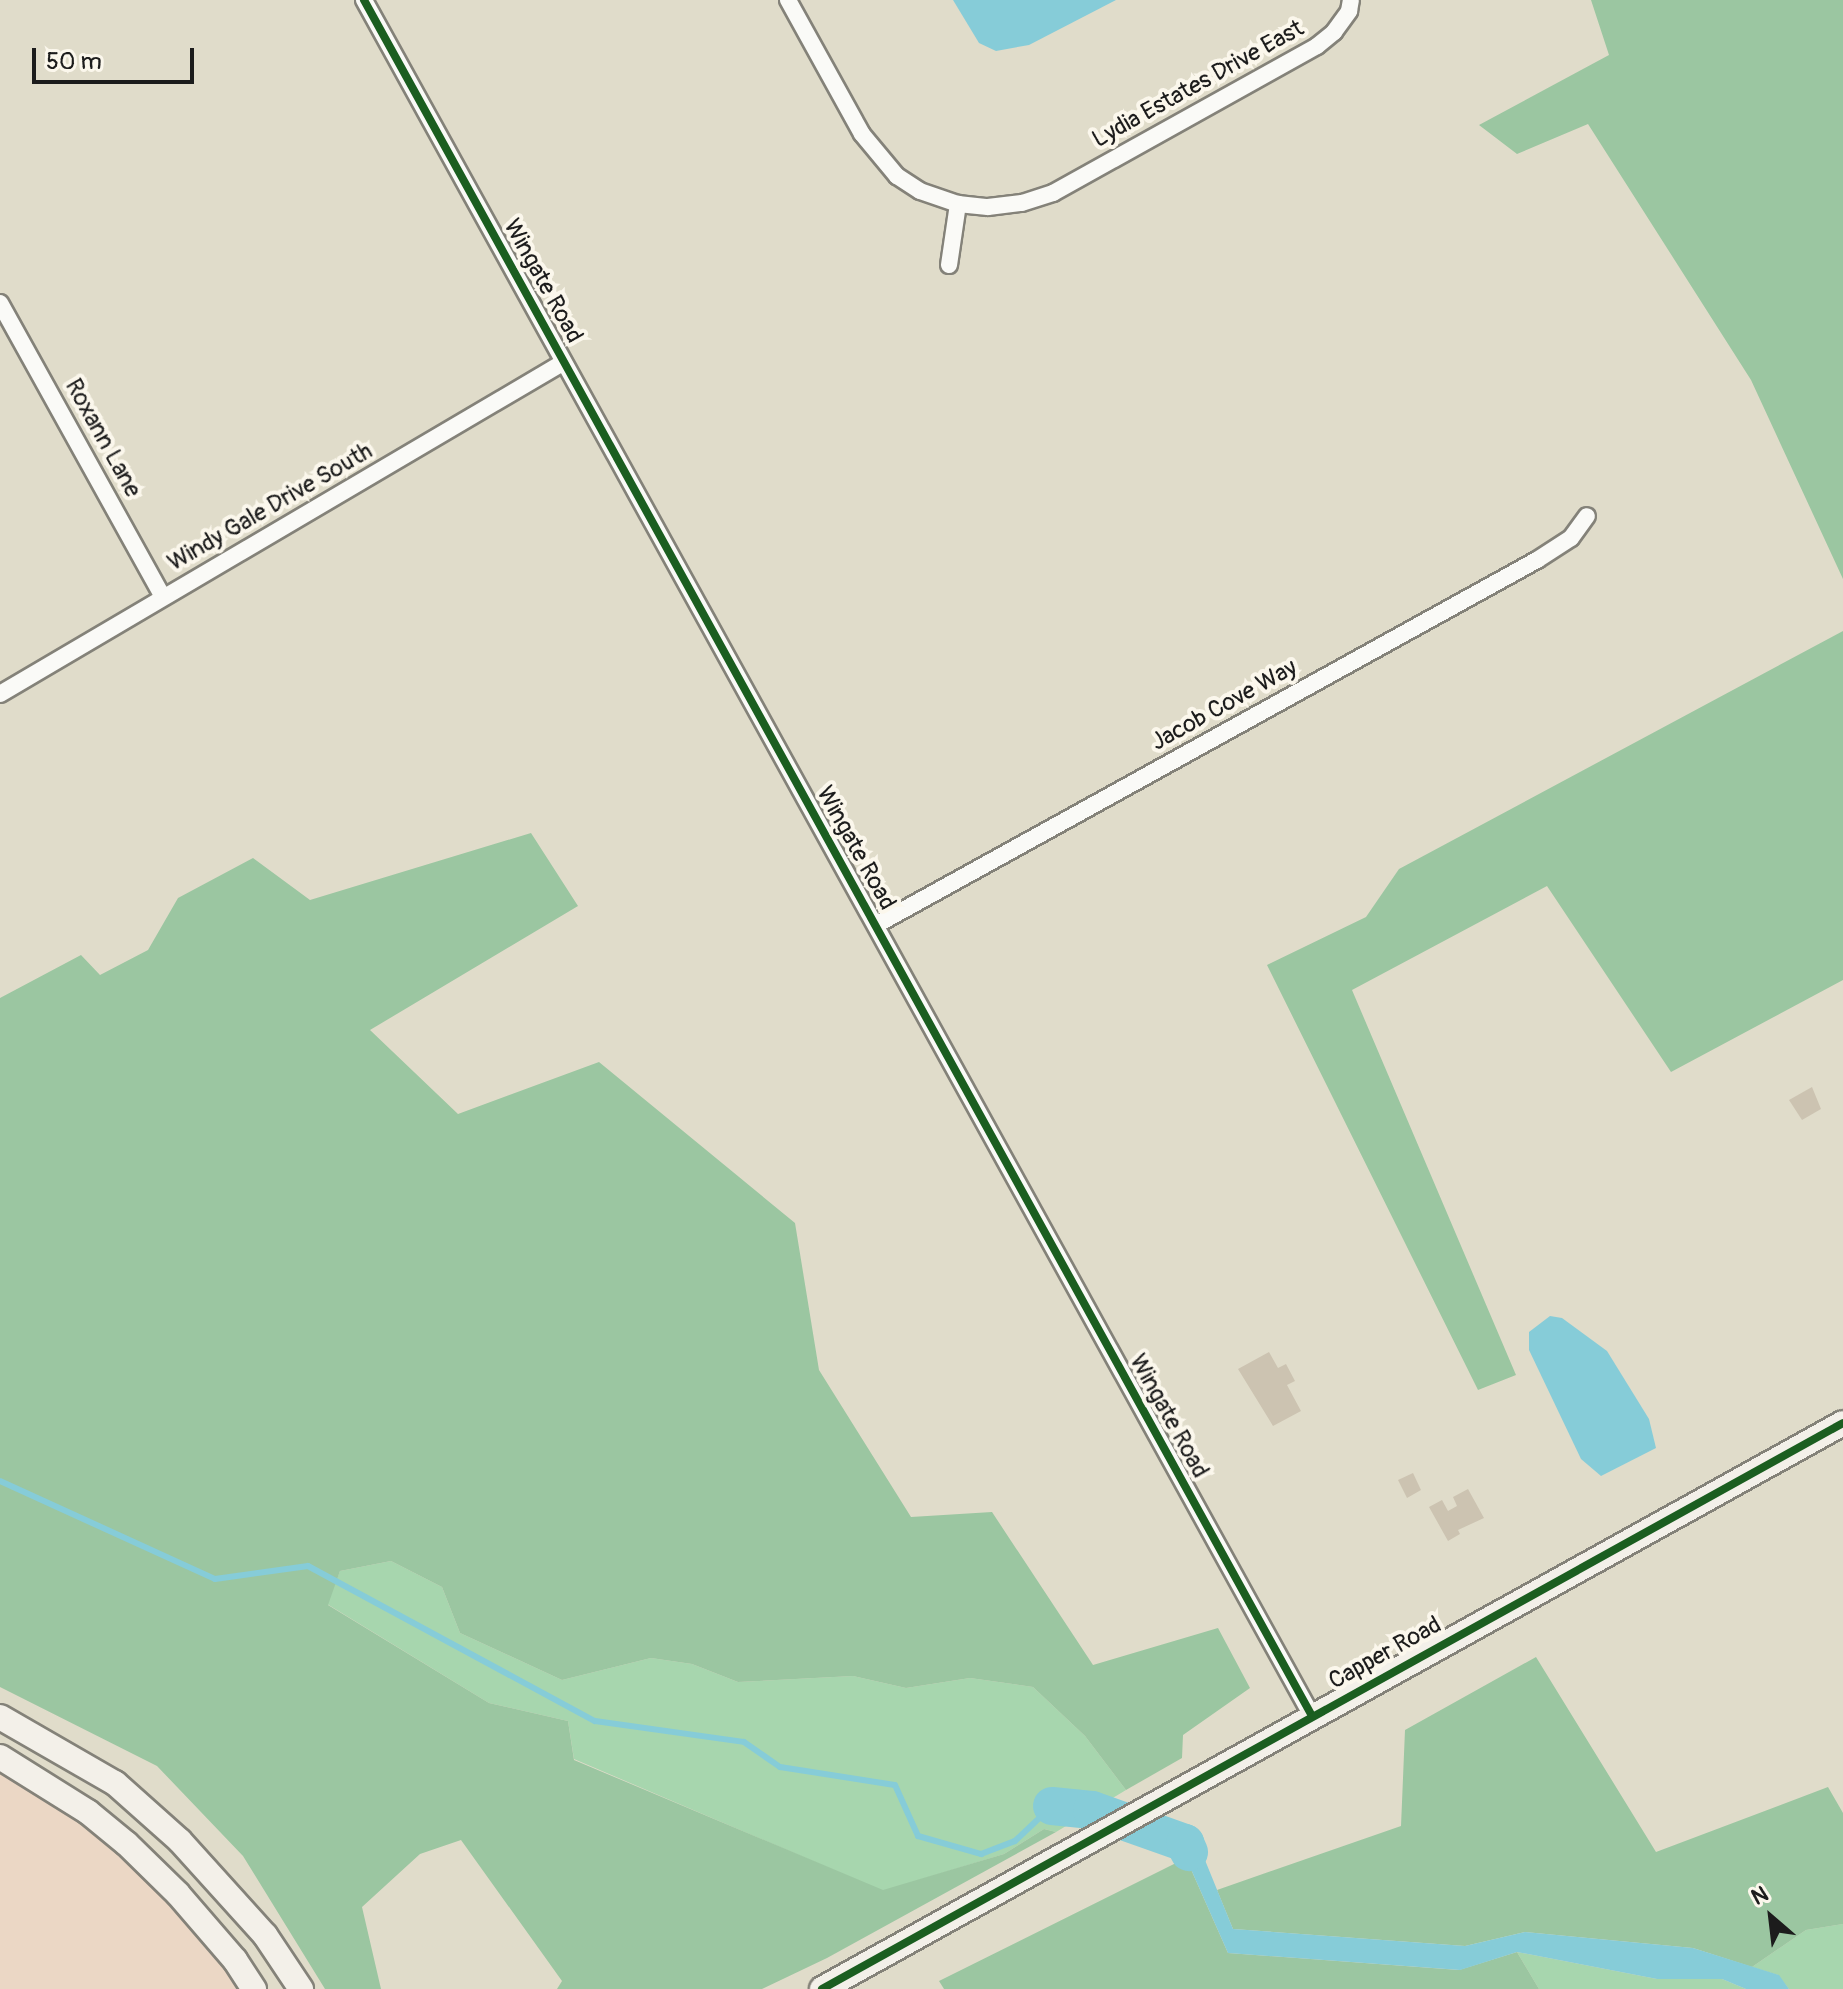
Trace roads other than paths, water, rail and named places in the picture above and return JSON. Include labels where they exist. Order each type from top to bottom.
[{"type":"street","name":"Wingate Road","points":[[364,0],[1312,1716]]},
{"type":"street","name":"Lydia Estates Drive East","points":[[788,0],[875,153],[897,176],[920,191],[958,204],[1011,204],[1053,193],[1317,46],[1334,32],[1349,11],[1351,0]]},
{"type":"street","points":[[949,265],[958,204]]},
{"type":"street","name":"Roxann Lane","points":[[0,303],[163,597]]},
{"type":"street","name":"Windy Gale Drive South","points":[[0,694],[564,362]]},
{"type":"street","name":"Jacob Cove Way","points":[[876,925],[1537,560],[1571,538],[1587,516]]},
{"type":"street","name":"Capper Road","points":[[822,1989],[1843,1423]]},
{"type":"street","points":[[0,1717],[115,1783],[237,1902],[301,1989]]},
{"type":"street","points":[[0,1757],[88,1812],[127,1844],[178,1894],[235,1960],[254,1989]]},
{"type":"street","points":[[127,1844],[154,1819]]},
{"type":"water","points":[[953,0],[1116,0],[1029,45],[996,51],[979,43]]},
{"type":"water","points":[[1550,1316],[1562,1318],[1607,1351],[1649,1419],[1656,1448],[1601,1476],[1581,1459],[1529,1350],[1529,1332]]},
{"type":"water","points":[[1166,1820],[1196,1838],[1233,1929],[1465,1946],[1525,1932],[1693,1948],[1779,1975],[1789,1989],[1746,1989],[1722,1979],[1657,1979],[1517,1952],[1460,1970],[1228,1953],[1186,1858],[1144,1831]]},
{"type":"waterway","points":[[0,1481],[215,1579],[308,1566],[595,1721],[744,1742],[780,1767],[895,1785],[918,1836],[981,1854],[1015,1841],[1052,1806]]},
{"type":"waterway","points":[[1052,1806],[1092,1810],[1185,1843],[1189,1852]]}]
